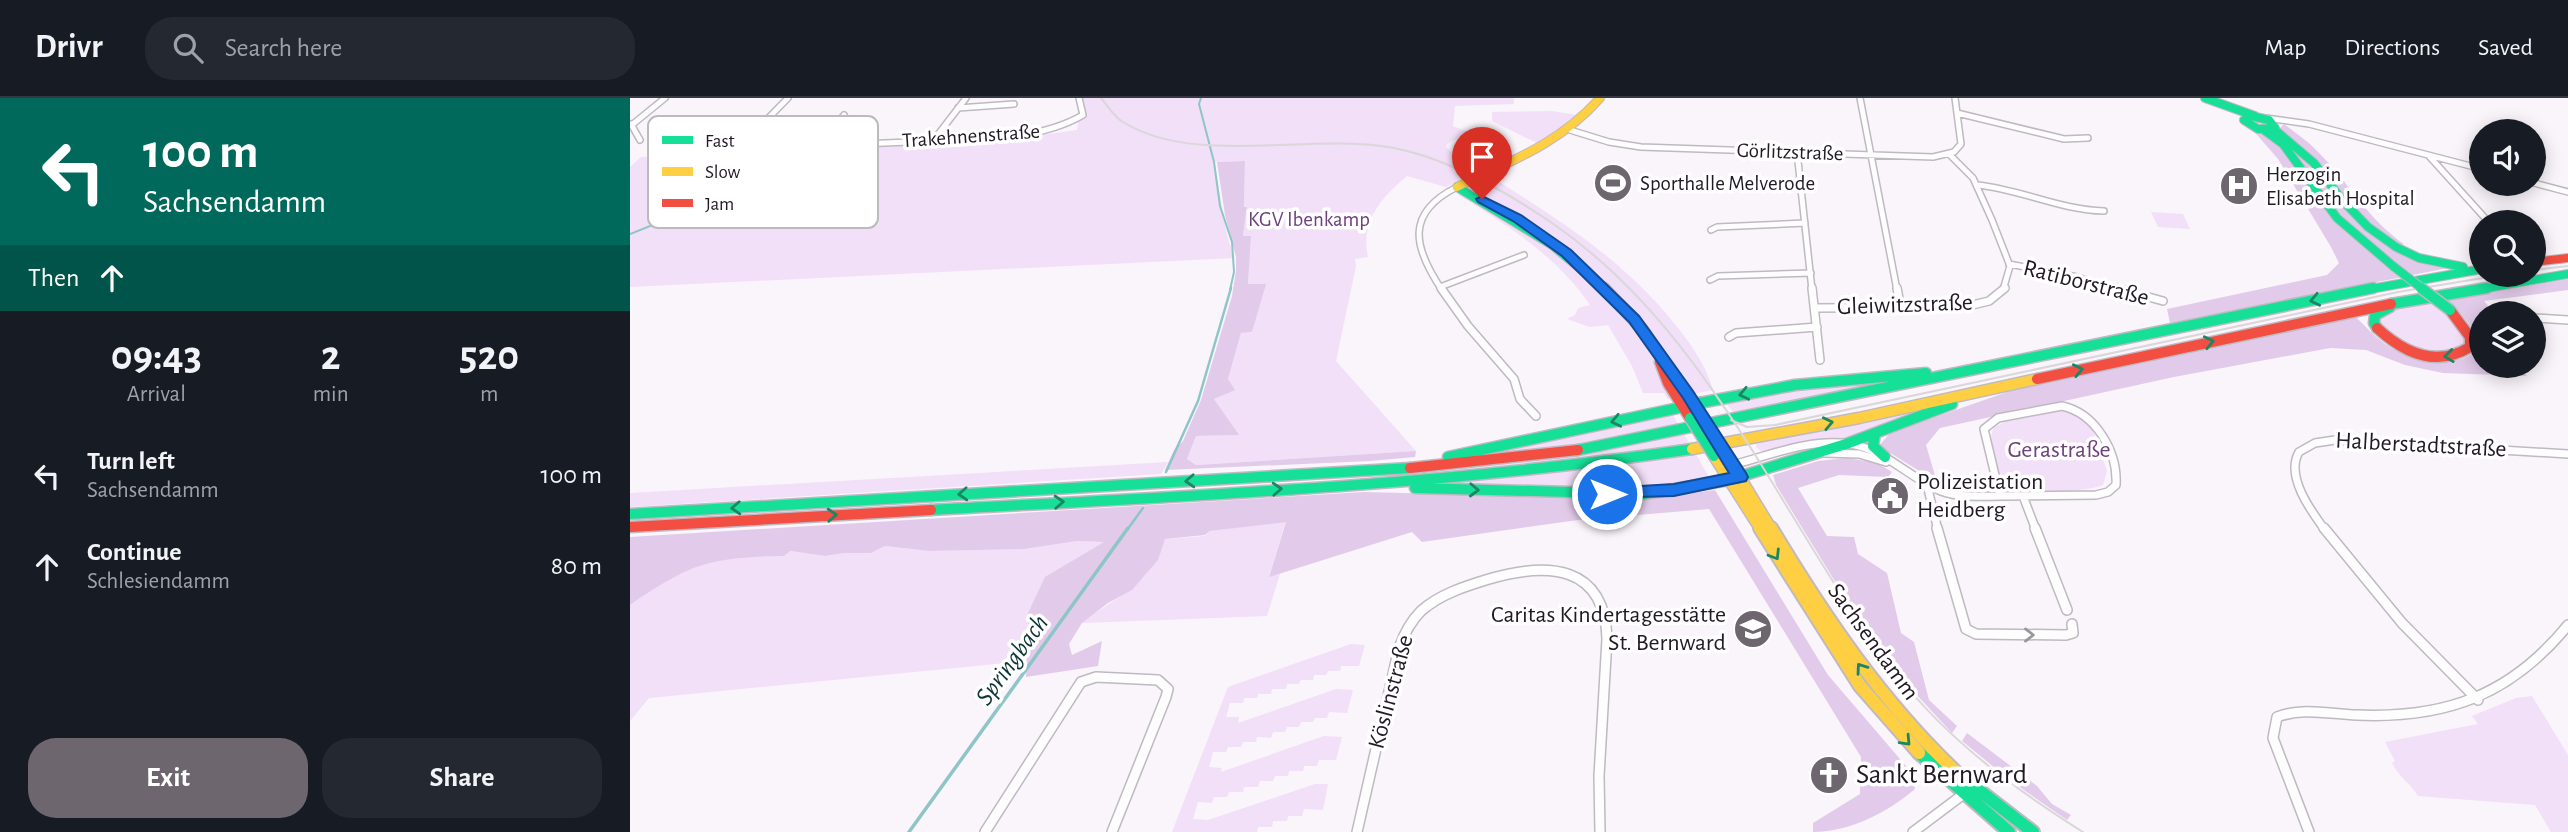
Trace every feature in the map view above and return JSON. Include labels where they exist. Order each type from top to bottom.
[{"type":"main road","points":[[1459,188],[1537,150],[1570,130],[1583,120],[1600,98]]},
{"type":"main road","points":[[2208,99],[2255,118],[2272,121],[2271,129],[2337,218],[2450,310],[2463,324],[2470,337],[2470,347],[2458,355],[2443,358],[2415,353],[2391,342],[2376,328],[2375,315],[2401,302]]},
{"type":"main road","points":[[2255,118],[2248,126],[2271,129],[2314,163],[2342,200],[2368,227],[2396,247],[2419,258],[2446,266],[2469,268]]},
{"type":"main road","name":"Sachsendamm","points":[[1459,188],[1517,218],[1566,253],[1634,319],[1655,348],[1668,383],[1696,417],[1860,686],[1929,765],[2009,832]]},
{"type":"main road","points":[[2546,261],[2568,258]]},
{"type":"main road","points":[[630,514],[1454,465],[1598,447],[2382,286],[2469,271]]},
{"type":"main road","points":[[630,527],[1333,486],[1490,474],[1629,459],[1761,437],[2401,302],[2568,274]]},
{"type":"main road","points":[[1358,471],[1456,455],[1688,405],[1806,384],[1980,369]]},
{"type":"main road","points":[[1333,486],[1626,494],[1674,490],[1734,478],[1818,454],[1962,400],[2014,384]]},
{"type":"main road","points":[[1875,434],[1873,446],[1885,457]]},
{"type":"main road","name":"Sachsendamm","points":[[1734,478],[1868,680],[1938,757],[2034,832]]},
{"type":"street","points":[[640,140],[632,124],[665,98]]},
{"type":"street","points":[[770,116],[788,98]]},
{"type":"street","points":[[933,141],[966,98]]},
{"type":"street","name":"Trakehnenstraße","points":[[878,142],[1011,137],[1076,124],[1083,115],[1079,98]]},
{"type":"street","points":[[1860,98],[1901,309]]},
{"type":"street","points":[[1955,98],[1961,144],[1949,154],[1968,171],[1977,185],[2009,264]]},
{"type":"street","points":[[958,108],[1014,104]]},
{"type":"street","points":[[1957,113],[2064,139],[2088,138]]},
{"type":"street","points":[[2255,118],[2309,124],[2469,166]]},
{"type":"street","points":[[2271,129],[2283,123],[2309,124]]},
{"type":"street","name":"Görlitzstraße","points":[[1570,130],[1634,146],[1934,157],[1949,154]]},
{"type":"street","points":[[1797,152],[1820,360]]},
{"type":"street","points":[[2429,155],[2478,210]]},
{"type":"street","points":[[1977,185],[2014,189],[2080,209],[2104,211]]},
{"type":"street","points":[[2546,186],[2568,192]]},
{"type":"street","points":[[1459,188],[1431,205],[1420,219],[1418,233],[1423,252],[1440,287],[1471,330],[1517,382],[1519,398],[1536,416]]},
{"type":"street","points":[[1711,230],[1717,227],[1805,223]]},
{"type":"street","points":[[1440,287],[1524,255]]},
{"type":"street","name":"Gleiwitzstraße","points":[[1816,309],[1964,307],[1989,301],[2006,288],[2009,264]]},
{"type":"street","name":"Ratiborstraße","points":[[2009,264],[2077,277],[2163,301]]},
{"type":"street","points":[[1710,279],[1718,276],[1811,273]]},
{"type":"street","points":[[2546,319],[2568,320]]},
{"type":"street","points":[[1729,337],[1736,333],[1817,327]]},
{"type":"street","points":[[1727,466],[1812,445],[1846,444],[1885,457],[1927,485],[1951,494],[2000,496],[2096,495],[2112,490],[2116,485],[2116,473],[2099,428],[2092,417],[2071,407],[2052,407],[1998,418],[1987,424],[1984,436],[2000,496]]},
{"type":"street","name":"Halberstadtstraße","points":[[2478,700],[2399,621],[2354,568],[2309,503],[2295,471],[2296,458],[2305,446],[2335,440],[2568,454]]},
{"type":"street","points":[[1818,454],[1859,454],[1898,467]]},
{"type":"street","points":[[1927,485],[1966,629],[1976,634],[2066,635],[2073,633],[2072,624]]},
{"type":"street","points":[[2023,496],[2067,610]]},
{"type":"street","name":"Köslinstraße","points":[[1357,832],[1399,648],[1410,622],[1429,603],[1448,593],[1505,574],[1541,569],[1559,571],[1583,580],[1596,592],[1604,607],[1606,636],[1599,792],[1600,832]]},
{"type":"street","points":[[2309,832],[2273,738],[2277,717],[2286,713],[2404,715],[2478,700],[2523,674],[2568,625]]},
{"type":"street","points":[[985,832],[1081,682],[1096,677],[1158,680],[1168,689],[1166,697],[1112,832]]},
{"type":"street","points":[[1913,832],[1973,787]]},
{"type":"green space","name":"KGV Ibenkamp","points":[[1076,98],[1514,98],[1514,104],[1455,106],[1453,126],[1468,132],[1446,147],[1473,173],[1446,187],[1407,176],[1381,202],[1370,221],[1366,244],[1368,257],[1355,259],[1356,266],[1336,361],[1416,451],[1196,465],[1187,459],[1196,436],[1238,435],[1214,399],[1228,379],[1241,333],[1252,332],[1265,284],[1248,284],[1251,236],[1243,236],[1247,208],[1244,208],[1245,161],[1214,162],[1227,235],[1234,258],[630,287],[630,167],[641,157],[648,157],[648,228],[878,228],[878,146],[1001,141],[1077,130],[1079,119]]},
{"type":"green space","points":[[1552,111],[1577,115],[1539,144],[1492,121],[1492,112]]},
{"type":"green space","points":[[1488,175],[1561,222],[1607,256],[1649,295],[1689,343],[1701,361],[1713,390],[1668,399],[1664,393],[1643,393],[1632,366],[1608,325],[1590,327],[1567,319],[1575,315],[1578,308],[1590,305],[1563,272],[1513,230],[1459,195],[1458,192]]},
{"type":"green space","points":[[2151,212],[2183,214],[2190,229],[2158,227]]},
{"type":"green space","points":[[2432,299],[2445,310],[2465,336],[2464,345],[2457,350],[2430,353],[2401,345],[2379,324],[2382,317],[2393,308]]},
{"type":"green space","points":[[1887,379],[1889,381],[1734,413],[1724,401],[1802,387]]},
{"type":"green space","points":[[1913,409],[1917,414],[1848,440],[1813,440],[1762,452],[1756,447],[1757,442]]},
{"type":"green space","name":"Gerastraße","points":[[2065,411],[2088,422],[2092,428],[2107,471],[2103,485],[2054,491],[2024,490],[2005,485],[1999,475],[1992,444],[1994,428],[2009,420],[2028,415]]},
{"type":"green space","points":[[1671,412],[1709,477],[1673,484],[1598,490],[1408,485],[1454,459]]},
{"type":"green space","points":[[1168,462],[1161,474],[630,507],[630,493]]},
{"type":"green space","points":[[1286,521],[1269,576],[1280,574],[1267,616],[1082,623],[1141,579],[1150,569],[1165,539],[1205,536],[1210,531]]},
{"type":"green space","points":[[1077,541],[1105,542],[1087,554],[1028,613],[1025,661],[649,698],[630,721],[630,605],[669,578],[714,560],[789,551],[825,556],[871,553],[885,546],[929,551],[1025,549]]},
{"type":"green space","points":[[1351,644],[1365,645],[1359,666],[1341,666],[1340,671],[1314,675],[1313,680],[1287,684],[1286,689],[1272,689],[1271,694],[1244,698],[1243,703],[1230,703],[1226,717],[1239,717],[1238,723],[1336,689],[1353,690],[1347,713],[1329,712],[1327,718],[1301,722],[1299,727],[1287,727],[1285,732],[1273,732],[1271,738],[1257,737],[1256,742],[1243,742],[1241,747],[1228,747],[1226,752],[1213,752],[1209,767],[1222,768],[1221,772],[1324,736],[1342,737],[1336,760],[1319,760],[1317,766],[1304,766],[1303,771],[1289,771],[1288,776],[1275,776],[1273,781],[1260,781],[1258,787],[1244,787],[1243,792],[1229,792],[1227,797],[1214,797],[1212,803],[1198,802],[1193,819],[1208,820],[1315,784],[1328,784],[1323,810],[1304,809],[1302,816],[1288,816],[1287,821],[1273,821],[1272,827],[1258,827],[1257,832],[1172,832],[1228,687]]},
{"type":"green space","points":[[2532,696],[2568,755],[2568,832],[2551,832],[2535,805],[2418,796],[2392,763],[2395,761],[2385,742],[2478,724],[2472,716],[2516,698]]},
{"type":"shaded area","points":[[2284,124],[2314,148],[2379,223],[2404,244],[2394,247],[2428,263],[2448,268],[2170,323],[2167,309],[2327,275],[2339,263],[2278,159],[2252,129],[2278,130]]},
{"type":"shaded area","points":[[1245,161],[1244,207],[1247,207],[1243,236],[1251,236],[1248,284],[1266,284],[1252,332],[1241,333],[1228,379],[1235,390],[1214,399],[1239,435],[1196,436],[1187,459],[1196,465],[1416,451],[1415,457],[1165,470],[1174,450],[1183,441],[1201,400],[1232,296],[1236,257],[1225,215],[1217,162]]},
{"type":"shaded area","points":[[2568,279],[2568,290],[2469,301],[2469,325],[2445,300],[2521,287],[2546,287],[2546,283]]},
{"type":"shaded area","points":[[2355,316],[2380,340],[2397,351],[2418,358],[2455,360],[2469,356],[2469,374],[2443,373],[2405,365],[2366,350],[2330,348],[2174,377],[1940,428],[1926,445],[1937,482],[1879,446],[1890,433],[2010,391]]},
{"type":"shaded area","points":[[1847,458],[1877,463],[1892,472],[1888,477],[1839,475],[1798,488],[1827,536],[1854,537],[1858,554],[1887,573],[1901,633],[1914,642],[1929,700],[1957,726],[1952,733],[1890,666],[1869,637],[1776,485],[1773,475],[1818,461]]},
{"type":"shaded area","points":[[1715,490],[1828,675],[1912,773],[1915,789],[1881,813],[1841,829],[1813,832],[1813,823],[1860,794],[1861,757],[1709,509],[1578,520],[1422,542],[1412,532],[1269,577],[1286,522],[1165,539],[1158,560],[1132,590],[1108,603],[1082,623],[1069,644],[1072,655],[1102,641],[1098,666],[1026,677],[1028,613],[1045,577],[1104,542],[1077,541],[1025,549],[929,551],[885,546],[871,553],[825,556],[790,551],[784,556],[738,558],[702,565],[669,580],[630,605],[630,537],[1364,492],[1642,499]]},
{"type":"shaded area","points":[[1967,733],[2037,786],[2052,804],[2071,815],[2067,820],[2011,781],[1962,741]]},
{"type":"waterway","name":"Springbach","points":[[1201,98],[1199,104],[1214,162],[1220,206],[1232,242],[1234,272],[1230,290]]},
{"type":"waterway","points":[[630,234],[648,227]]},
{"type":"waterway","name":"Springbach","points":[[1166,472],[1198,401],[1231,288]]},
{"type":"waterway","name":"Springbach","points":[[1127,530],[1143,508]]},
{"type":"waterway","name":"Springbach","points":[[909,832],[1128,528]]},
{"type":"tram line","points":[[1101,98],[1123,122],[1152,135],[1184,143],[1219,146],[1362,144],[1415,153],[1476,178],[1552,223],[1609,268],[1659,320],[1703,376],[1734,421]]},
{"type":"tram line","points":[[2546,269],[2568,266]]},
{"type":"tram line","points":[[1734,421],[1747,427],[1775,425],[2398,292],[2469,280]]},
{"type":"tram line","points":[[1734,421],[1857,619],[1918,700],[1984,762],[2083,832]]},
{"type":"traffic: fast","points":[[2205,98],[2255,116]]},
{"type":"traffic: fast","points":[[2251,116],[2269,120],[2275,128],[2255,128],[2244,120],[2251,116]]},
{"type":"traffic: fast","points":[[2274,129],[2314,163],[2342,200],[2368,227],[2396,247],[2419,258]]},
{"type":"traffic: fast","points":[[2264,130],[2283,144],[2337,218],[2393,266]]},
{"type":"traffic: fast","points":[[1457,187],[1529,229],[1595,279],[1643,330],[1702,416]]},
{"type":"traffic: fast","points":[[2419,258],[2463,267]]},
{"type":"traffic: fast","points":[[2393,266],[2450,310]]},
{"type":"traffic: fast","points":[[1578,450],[2382,286],[2469,271]]},
{"type":"traffic: fast","points":[[2391,304],[2568,274]]},
{"type":"traffic: fast","points":[[2377,328],[2374,323],[2375,315],[2390,307]]},
{"type":"traffic: fast","points":[[1694,404],[1795,385],[1926,373]]},
{"type":"traffic: fast","points":[[1846,444],[1952,404]]},
{"type":"traffic: fast","points":[[1448,457],[1683,407]]},
{"type":"traffic: fast","points":[[1702,416],[1725,453]]},
{"type":"traffic: fast","points":[[1690,418],[1714,456]]},
{"type":"traffic: fast","points":[[1875,434],[1873,446],[1885,457]]},
{"type":"traffic: fast","points":[[1735,478],[1846,444]]},
{"type":"traffic: fast","points":[[931,510],[1408,482],[1598,463],[1692,449]]},
{"type":"traffic: fast","points":[[630,514],[1410,468]]},
{"type":"traffic: fast","points":[[1415,488],[1644,494],[1729,480]]},
{"type":"traffic: fast","points":[[1919,753],[2009,832]]},
{"type":"traffic: fast","points":[[1958,774],[2033,832]]},
{"type":"traffic: slow","points":[[1457,187],[1553,140],[1586,115],[1600,98]]},
{"type":"traffic: slow","points":[[1692,449],[1859,418],[2037,379]]},
{"type":"traffic: slow","points":[[1725,453],[1803,581],[1859,664],[1922,740],[1958,774]]},
{"type":"traffic: slow","points":[[1714,456],[1860,686],[1919,753]]},
{"type":"traffic: jam","points":[[2546,261],[2568,258]]},
{"type":"traffic: jam","points":[[2037,379],[2391,304]]},
{"type":"traffic: jam","points":[[2377,328],[2409,351],[2421,356],[2446,358],[2470,347],[2470,337],[2450,310]]},
{"type":"traffic: jam","points":[[1660,362],[1668,383],[1690,418]]},
{"type":"traffic: jam","points":[[1410,468],[1578,450]]},
{"type":"traffic: jam","points":[[630,527],[931,510]]},
{"type":"place","name":"Sporthalle Melverode","points":[[1613,183]]},
{"type":"place","name":"Herzogin Elisabeth Hospital","points":[[2239,186]]},
{"type":"place","name":"Polizeistation Heidberg","points":[[1890,496]]},
{"type":"place","name":"Caritas Kindertagesstätte St. Bernward","points":[[1753,629]]},
{"type":"place","name":"Sankt Bernward","points":[[1829,775]]},
{"type":"route","points":[[1482,199],[1517,218],[1566,253],[1634,319],[1664,359],[1740,477],[1644,494],[1607,494]]}]
